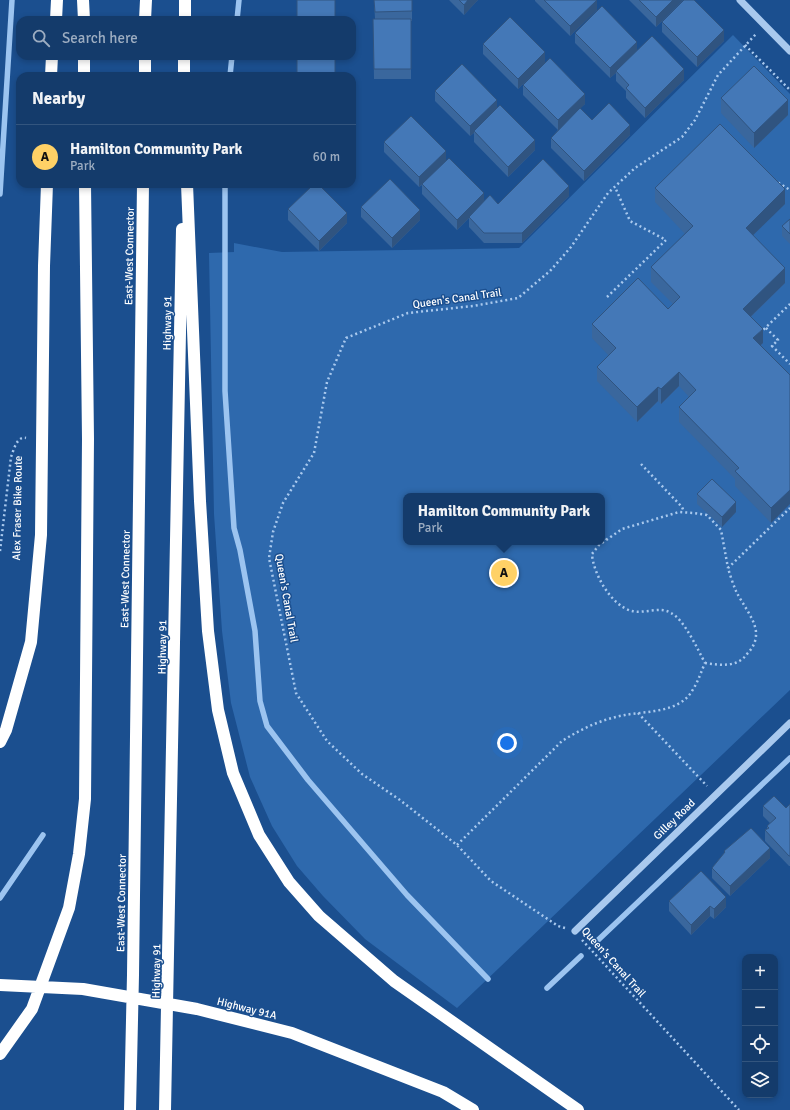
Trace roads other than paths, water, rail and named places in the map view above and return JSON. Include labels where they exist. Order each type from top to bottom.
[{"type":"highway","points":[[56,16],[57,0]]},
{"type":"highway","points":[[83,0],[84,16]]},
{"type":"highway","points":[[145,16],[146,0]]},
{"type":"highway","points":[[185,0],[185,16]]},
{"type":"highway","points":[[51,72],[52,60]]},
{"type":"highway","points":[[84,60],[84,72]]},
{"type":"highway","points":[[144,72],[145,60]]},
{"type":"highway","points":[[184,60],[184,72]]},
{"type":"highway","points":[[0,742],[6,730],[31,642],[39,556],[47,188]]},
{"type":"highway","points":[[0,1054],[32,1009],[69,908],[79,854],[85,799],[88,439],[85,188]]},
{"type":"highway","name":"East-West Connector","points":[[133,975],[143,188]]},
{"type":"highway","name":"Highway 91","points":[[165,1110],[182,188]]},
{"type":"highway","points":[[187,188],[200,500],[208,631],[218,710],[233,774],[259,835],[289,882],[319,916],[394,981],[578,1110]]},
{"type":"highway","name":"Highway 91","points":[[130,1110],[133,975]]},
{"type":"highway","name":"Highway 91A","points":[[0,985],[83,988],[197,1009],[292,1033],[442,1092],[473,1110]]},
{"type":"street","points":[[740,0],[790,51]]},
{"type":"street","name":"Gilley Road","points":[[575,931],[790,723]]},
{"type":"waterway","points":[[0,194],[12,0]]},
{"type":"waterway","points":[[237,16],[239,0]]},
{"type":"waterway","points":[[230,72],[232,60]]},
{"type":"waterway","points":[[225,188],[225,391],[234,528],[240,550],[255,631],[260,701],[267,726],[308,780],[407,895],[488,979]]},
{"type":"waterway","points":[[596,942],[790,758]]},
{"type":"waterway","points":[[0,898],[43,835]]},
{"type":"waterway","points":[[547,988],[581,956]]},
{"type":"place","name":"Hamilton Community Park","points":[[504,573]]}]
